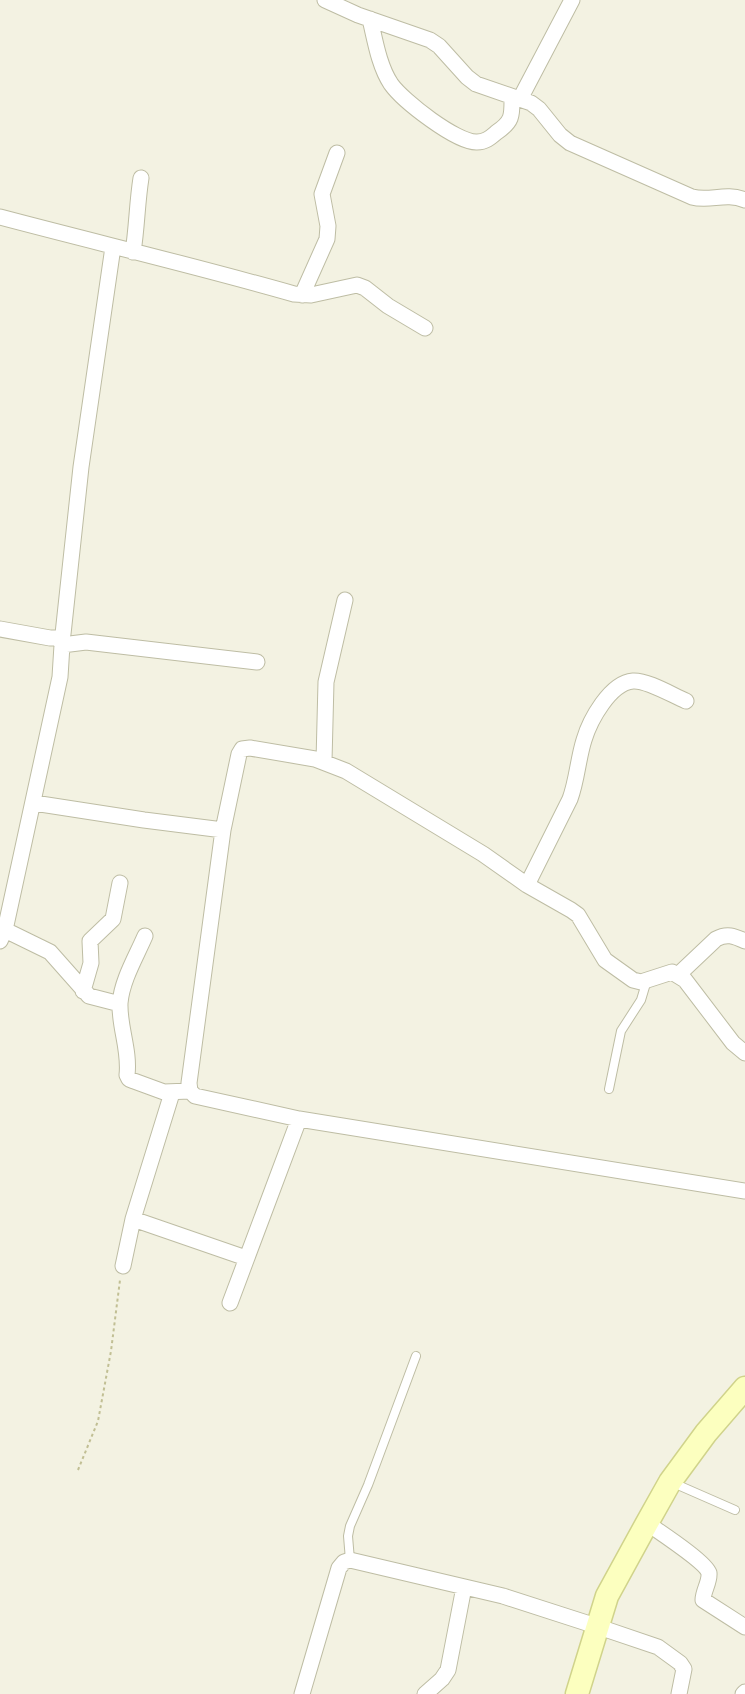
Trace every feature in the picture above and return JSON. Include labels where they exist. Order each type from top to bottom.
[{"type":"street","points":[[370,19],[384,69],[398,92],[420,113],[466,141],[477,142],[487,140],[507,125],[516,98],[572,0]]},
{"type":"street","points":[[333,2],[370,19],[430,40],[439,46],[476,84],[531,103],[560,135],[580,149],[692,197],[703,199],[731,196],[745,200]]},
{"type":"street","points":[[302,295],[327,239],[328,226],[322,194],[338,153]]},
{"type":"street","points":[[133,252],[138,224],[141,178]]},
{"type":"street","points":[[0,217],[302,295],[357,285],[425,328]]},
{"type":"street","points":[[113,247],[101,315],[81,467],[65,624],[61,641],[60,677],[3,936],[50,952],[83,991],[96,999],[120,1004]]},
{"type":"street","points":[[324,761],[326,682],[345,600]]},
{"type":"street","points":[[0,629],[61,641],[257,662]]},
{"type":"street","points":[[527,885],[570,799],[575,786],[584,739],[605,699],[626,683],[634,681],[644,682],[686,701]]},
{"type":"street","points":[[745,1053],[733,1043],[679,974],[664,973],[641,982],[633,980],[605,960],[578,915],[346,771],[324,761],[250,748],[242,749],[239,754],[223,830],[189,1083],[190,1091],[195,1096],[299,1119],[745,1191]]},
{"type":"street","points":[[34,803],[223,830]]},
{"type":"street","points":[[83,991],[91,963],[90,941],[113,919],[120,883]]},
{"type":"street","points":[[679,974],[716,939],[730,935],[745,941]]},
{"type":"street","points":[[145,936],[122,991],[120,1004],[129,1079],[164,1092],[190,1091]]},
{"type":"street","points":[[123,1266],[133,1220],[172,1093]]},
{"type":"street","points":[[230,1303],[299,1119]]},
{"type":"street","points":[[133,1220],[246,1258]]},
{"type":"street","points":[[577,1694],[607,1596],[647,1523],[670,1482],[706,1433],[745,1388]]},
{"type":"street","points":[[647,1523],[705,1565],[709,1577],[703,1600],[745,1627]]},
{"type":"street","points":[[302,1694],[339,1568],[344,1562],[350,1560],[503,1596],[658,1647],[680,1663],[684,1669],[679,1694]]},
{"type":"street","points":[[425,1694],[442,1679],[448,1670],[464,1587]]},
{"type":"lane","points":[[609,1089],[621,1031],[641,1000],[647,980]]},
{"type":"lane","points":[[350,1560],[348,1536],[350,1526],[368,1485],[416,1356]]},
{"type":"lane","points":[[670,1482],[735,1510]]},
{"type":"path","points":[[78,1470],[98,1421],[123,1266]]}]
